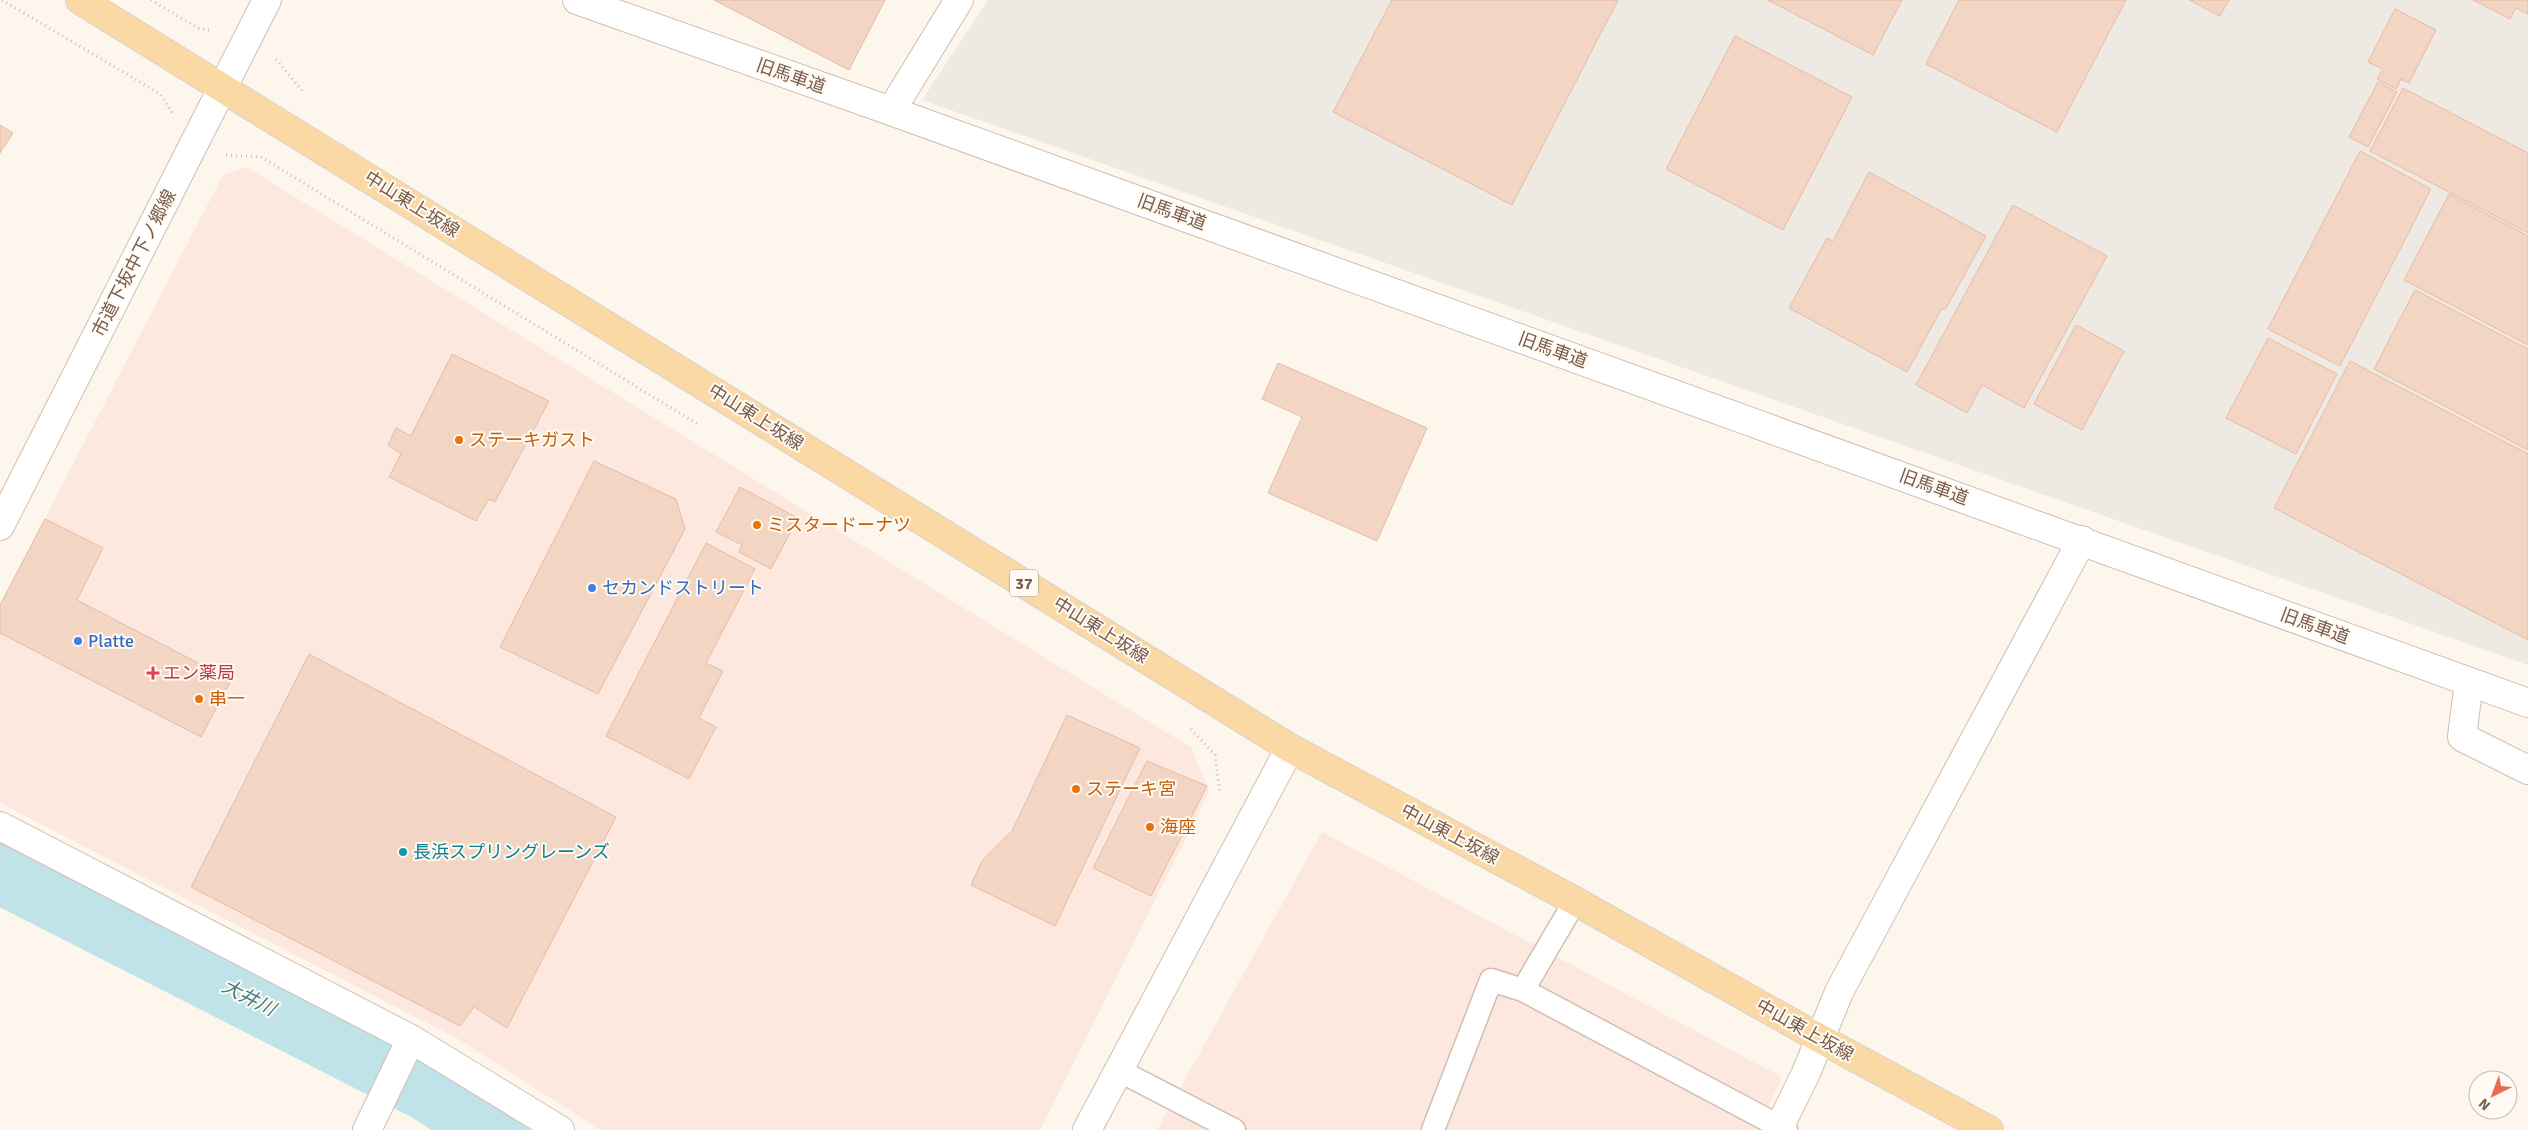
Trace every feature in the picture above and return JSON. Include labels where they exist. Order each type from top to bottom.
[{"type":"main road","name":"中山東上坂線","points":[[80,0],[224,87],[1290,748],[1575,901],[1819,1038],[1989,1130]]},
{"type":"street","name":"市道下坂中下ノ郷線","points":[[0,526],[267,0]]},
{"type":"street","name":"旧馬車道","points":[[577,0],[891,111],[2082,540],[2528,704]]},
{"type":"street","points":[[891,111],[959,0]]},
{"type":"street","points":[[1781,1129],[1839,992],[2082,540]]},
{"type":"street","points":[[2469,682],[2462,737],[2528,770]]},
{"type":"street","points":[[1088,1130],[1118,1070],[1290,748]]},
{"type":"street","points":[[0,826],[411,1038],[560,1130]]},
{"type":"street","points":[[367,1130],[411,1038]]},
{"type":"lane","points":[[1523,990],[1575,901]]},
{"type":"lane","points":[[1433,1130],[1491,980],[1523,990],[1781,1129]]},
{"type":"lane","points":[[1118,1070],[1234,1130]]},
{"type":"path","points":[[2,0],[160,94],[184,130],[227,156],[261,157],[707,430]]},
{"type":"path","points":[[151,0],[198,28],[216,32]]},
{"type":"path","points":[[272,55],[304,93]]},
{"type":"path","points":[[1188,725],[1215,755],[1220,794]]},
{"type":"shaded area","points":[[988,0],[2528,0],[2528,665],[922,100]]},
{"type":"shaded area","points":[[246,167],[1192,748],[1209,792],[1040,1130],[600,1130],[460,1040],[0,803],[0,605],[223,175]]},
{"type":"shaded area","points":[[1322,832],[1782,1077],[1757,1130],[1157,1130]]},
{"type":"building","points":[[714,0],[885,0],[849,70]]},
{"type":"building","points":[[1392,0],[1618,0],[1512,205],[1333,112]]},
{"type":"building","points":[[1768,0],[1902,0],[1873,55]]},
{"type":"building","points":[[1959,0],[2126,0],[2057,132],[1926,64]]},
{"type":"building","points":[[2189,0],[2229,0],[2220,16]]},
{"type":"building","points":[[2473,0],[2528,0],[2528,14],[2516,8],[2510,19]]},
{"type":"building","points":[[2395,9],[2436,30],[2409,83],[2401,79],[2396,89],[2377,79],[2383,69],[2368,62]]},
{"type":"building","points":[[1735,36],[1852,97],[1783,230],[1666,169]]},
{"type":"building","points":[[2378,82],[2397,92],[2368,147],[2349,137]]},
{"type":"building","points":[[2403,88],[2528,153],[2528,233],[2370,151]]},
{"type":"building","points":[[0,125],[13,133],[0,153]]},
{"type":"building","points":[[2360,151],[2431,189],[2340,366],[2268,329]]},
{"type":"building","points":[[1869,172],[1986,236],[1945,310],[1942,308],[1907,372],[1789,308],[1827,238],[1833,241]]},
{"type":"building","points":[[2449,194],[2528,236],[2528,345],[2404,280]]},
{"type":"building","points":[[2013,205],[2107,256],[2024,408],[1982,385],[1967,413],[1916,385]]},
{"type":"building","points":[[2415,290],[2528,349],[2528,450],[2374,369]]},
{"type":"building","points":[[2076,325],[2124,351],[2082,430],[2034,404]]},
{"type":"building","points":[[2268,338],[2337,374],[2296,454],[2226,418]]},
{"type":"building","name":"ステーキガスト","points":[[452,354],[549,401],[495,502],[489,499],[476,521],[389,477],[401,454],[388,445],[396,428],[411,436]]},
{"type":"building","points":[[2350,361],[2528,454],[2528,640],[2274,508]]},
{"type":"building","points":[[1278,363],[1427,428],[1377,541],[1268,493],[1302,417],[1262,399]]},
{"type":"building","name":"セカンドストリート","points":[[594,461],[676,499],[685,529],[598,694],[500,647]]},
{"type":"building","name":"ミスタードーナツ","points":[[740,487],[798,518],[771,569],[739,552],[742,545],[716,532]]},
{"type":"building","points":[[45,519],[103,548],[77,600],[231,680],[201,737],[0,633],[0,605]]},
{"type":"building","points":[[706,543],[755,569],[706,663],[723,671],[699,718],[716,727],[689,779],[606,736]]},
{"type":"building","name":"長浜スプリングレーンズ","points":[[309,654],[616,817],[507,1028],[474,1007],[460,1026],[191,887]]},
{"type":"building","name":"ステーキ宮","points":[[1067,715],[1140,748],[1055,926],[971,885],[982,861],[1012,831]]},
{"type":"building","name":"海座","points":[[1147,761],[1207,786],[1151,896],[1093,868]]},
{"type":"waterway","name":"大井川","points":[[0,869],[429,1088],[495,1130]]},
{"type":"place","name":"ステーキガスト","points":[[459,440]]},
{"type":"place","name":"ミスタードーナツ","points":[[757,525]]},
{"type":"place","name":"セカンドストリート","points":[[592,588]]},
{"type":"place","name":"Platte","points":[[78,641]]},
{"type":"place","name":"エン薬局","points":[[153,673]]},
{"type":"place","name":"串一","points":[[199,699]]},
{"type":"place","name":"ステーキ宮","points":[[1076,789]]},
{"type":"place","name":"海座","points":[[1150,827]]},
{"type":"place","name":"長浜スプリングレーンズ","points":[[403,852]]}]
